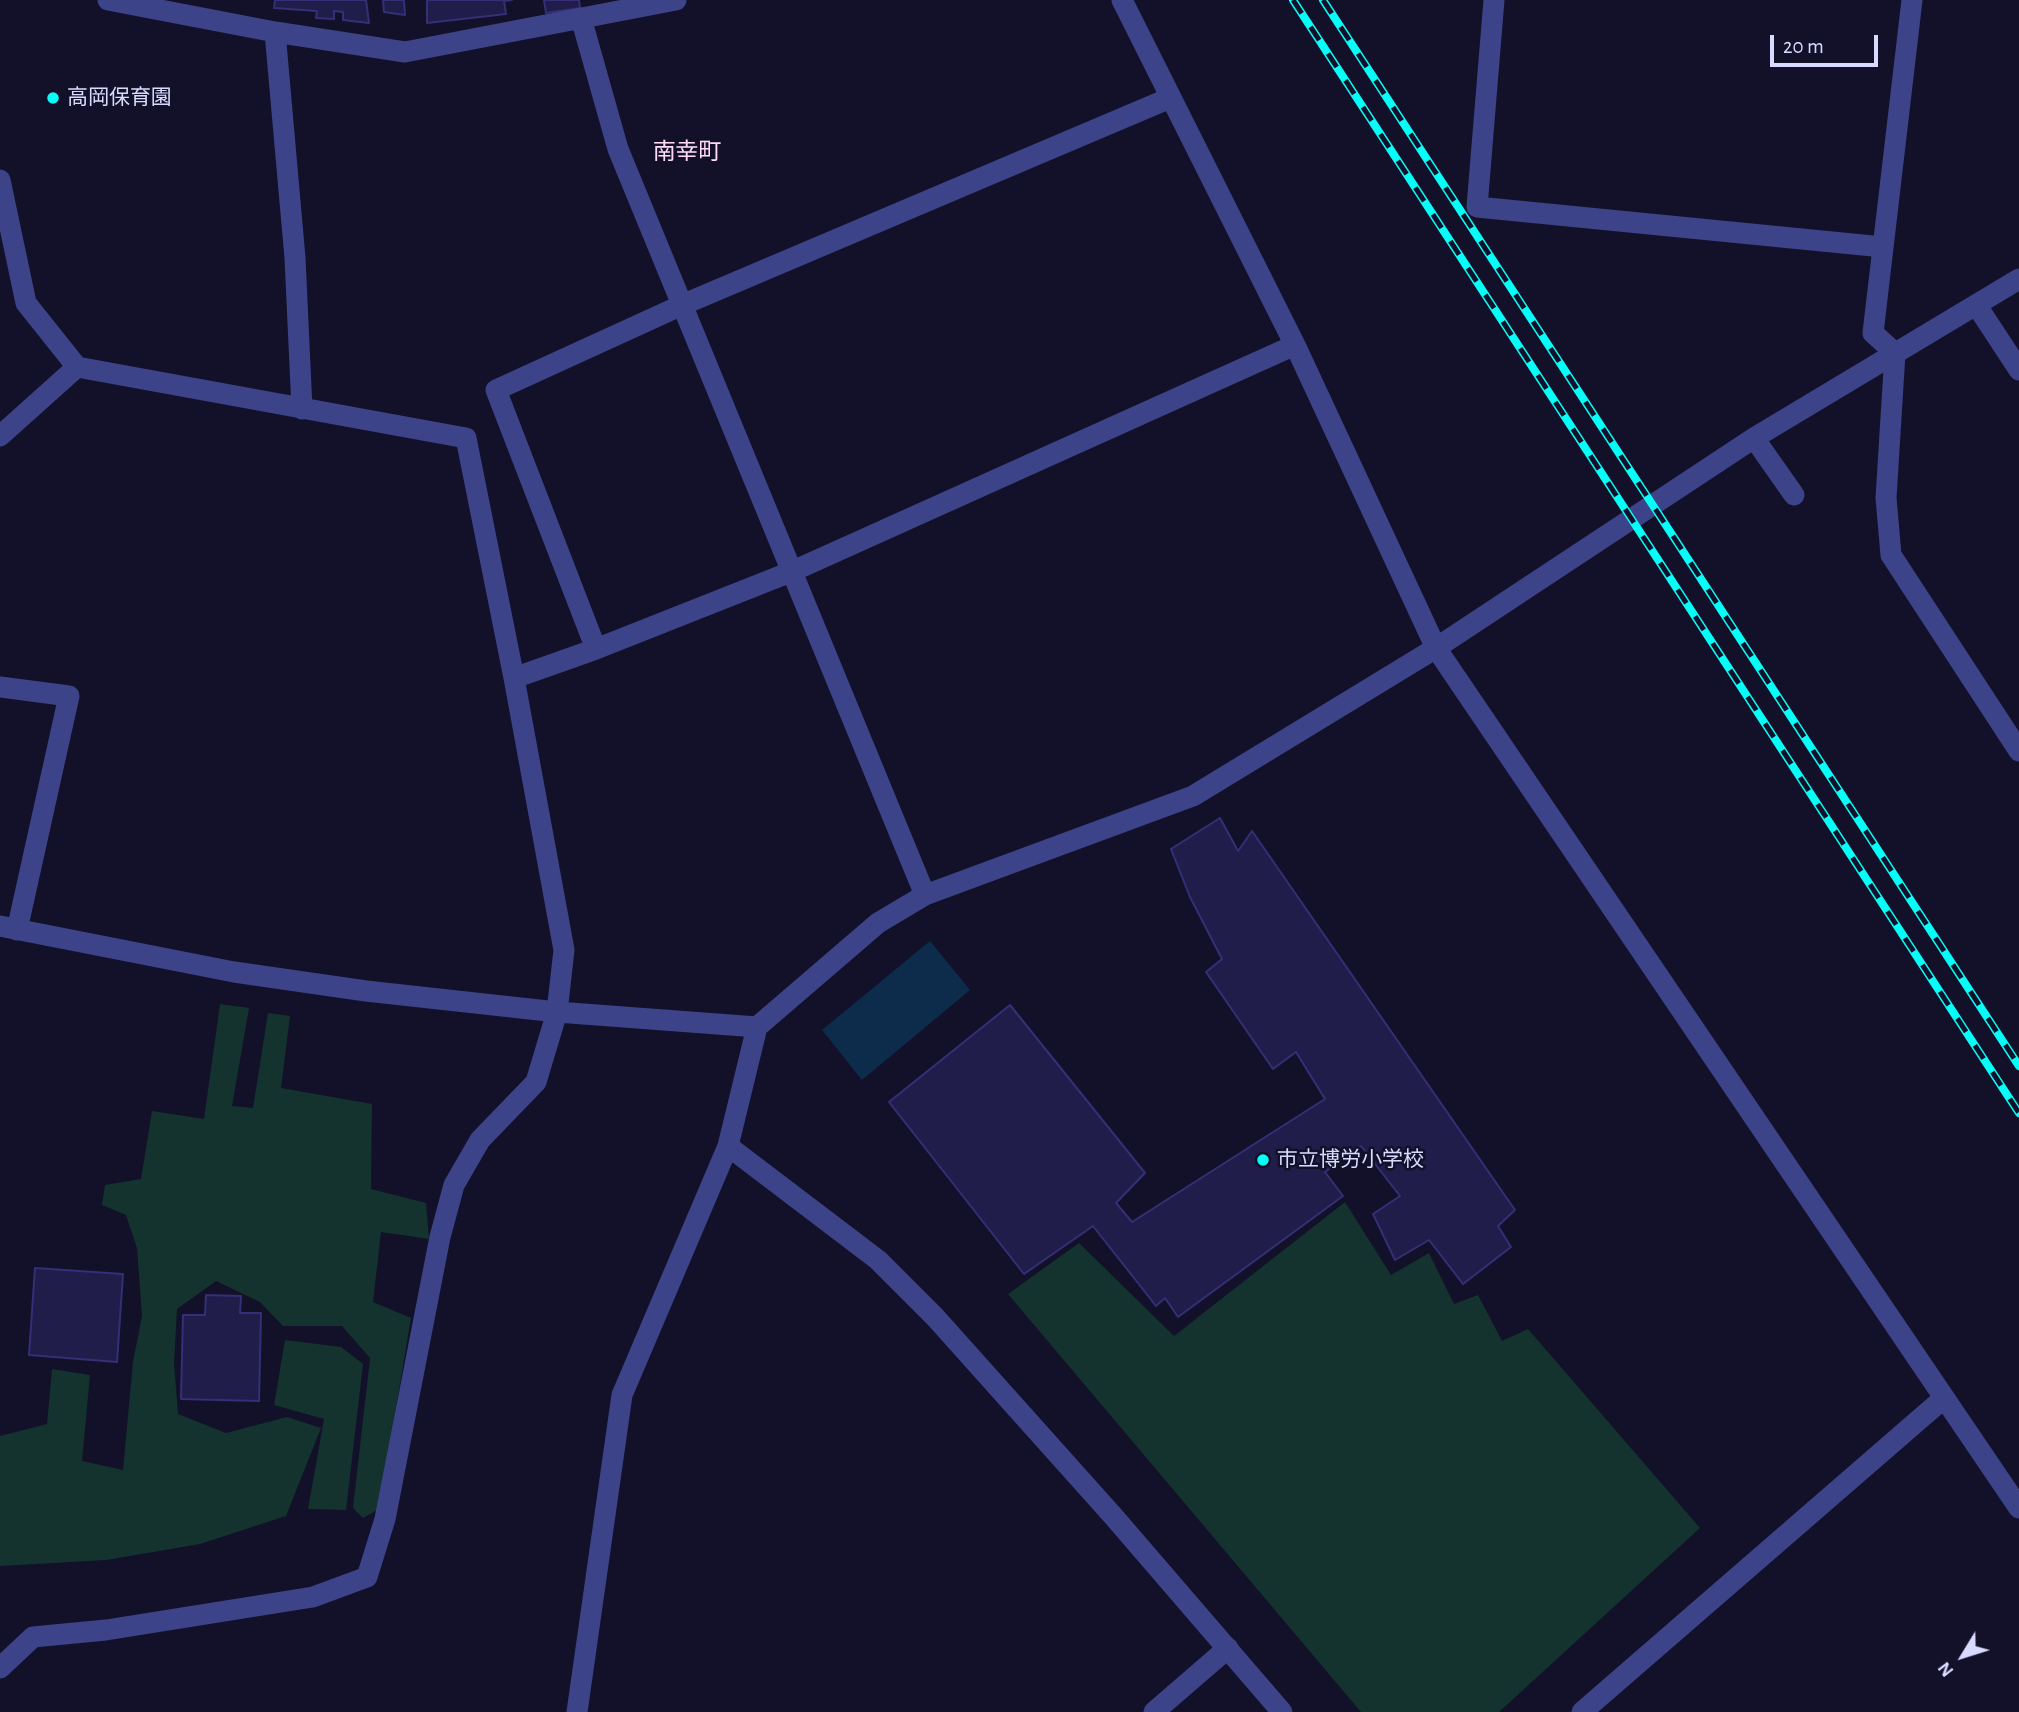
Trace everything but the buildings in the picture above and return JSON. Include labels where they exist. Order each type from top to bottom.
[{"type":"street","points":[[108,0],[275,32],[405,52],[676,0]]},
{"type":"street","points":[[1122,0],[1295,345],[1436,648],[2019,1508]]},
{"type":"street","points":[[1494,0],[1477,207],[1883,247]]},
{"type":"street","points":[[1895,353],[1873,333],[1912,0]]},
{"type":"street","points":[[581,18],[618,149],[925,895]]},
{"type":"street","points":[[275,32],[295,258],[302,409]]},
{"type":"street","points":[[596,649],[496,390],[682,305],[1170,97]]},
{"type":"street","points":[[0,180],[26,303],[77,368],[466,439],[514,677],[564,950],[557,1012],[536,1082],[481,1140],[454,1185],[440,1237],[385,1519],[367,1577],[313,1597],[106,1630],[33,1637],[0,1668]]},
{"type":"street","points":[[577,1712],[622,1395],[728,1146],[757,1027],[878,923],[925,895],[1192,796],[1436,648],[1754,438],[2019,279]]},
{"type":"street","points":[[1977,306],[2019,370]]},
{"type":"street","points":[[514,677],[596,649],[793,571],[1295,345]]},
{"type":"street","points":[[1895,353],[1886,498],[1891,555],[2019,751]]},
{"type":"street","points":[[0,436],[77,368]]},
{"type":"street","points":[[1754,438],[1794,495]]},
{"type":"street","points":[[0,687],[69,695],[9,928],[234,972],[366,991],[557,1012],[757,1027]]},
{"type":"street","points":[[728,1146],[878,1260],[1007,1397],[1282,1712]]},
{"type":"street","points":[[1582,1712],[1944,1398]]},
{"type":"street","points":[[1154,1712],[1228,1648]]},
{"type":"green space","points":[[220,1004],[249,1008],[232,1106],[253,1108],[268,1013],[290,1016],[281,1088],[372,1104],[371,1189],[426,1203],[429,1239],[381,1232],[373,1302],[411,1318],[379,1509],[363,1518],[353,1508],[370,1358],[342,1326],[283,1326],[260,1302],[216,1281],[177,1309],[174,1363],[178,1414],[226,1433],[287,1417],[321,1428],[286,1516],[200,1544],[106,1560],[0,1566],[0,1436],[47,1424],[52,1369],[90,1375],[82,1461],[123,1470],[133,1362],[142,1316],[137,1248],[126,1215],[102,1205],[105,1185],[141,1179],[152,1111],[204,1119]]},
{"type":"green space","points":[[1345,1202],[1391,1275],[1429,1253],[1454,1304],[1478,1295],[1502,1341],[1528,1329],[1700,1528],[1499,1712],[1361,1712],[1008,1294],[1079,1243],[1174,1336]]},
{"type":"green space","points":[[285,1340],[341,1347],[363,1364],[346,1510],[308,1509],[324,1419],[274,1405]]},
{"type":"water","points":[[930,941],[970,990],[862,1080],[822,1030]]},
{"type":"railway","points":[[1293,0],[2019,1113]]},
{"type":"railway","points":[[1323,0],[2019,1066]]},
{"type":"place","name":"高岡保育園","points":[[53,98]]},
{"type":"place","name":"市立博労小学校","points":[[1263,1160]]},
{"type":"district","name":"南幸町","points":[[687,152]]}]
